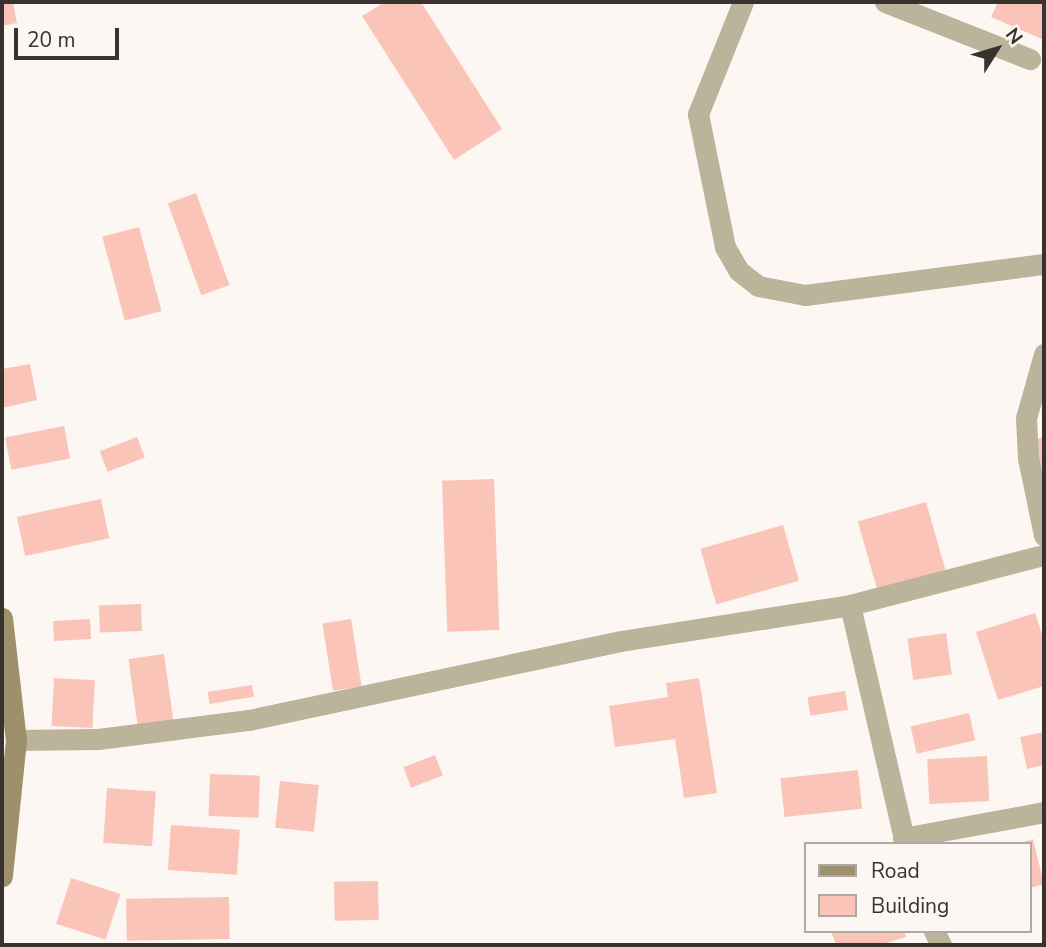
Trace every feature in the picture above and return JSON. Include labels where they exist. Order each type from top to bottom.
[{"type":"street","points":[[743,2],[698,114],[725,247],[739,271],[758,286],[805,295],[1044,264]]},
{"type":"street","points":[[885,2],[910,7],[1030,59]]},
{"type":"street","points":[[1044,355],[1026,418],[1028,458],[1044,535]]},
{"type":"street","points":[[16,740],[97,739],[249,720],[621,641],[850,604],[1044,555]]},
{"type":"street","points":[[850,604],[904,841],[1044,812]]},
{"type":"street","points":[[2,618],[16,740],[2,876]]},
{"type":"building","points":[[2,2],[13,2],[17,23],[2,26]]},
{"type":"building","points":[[385,2],[421,2],[502,129],[454,160],[362,16]]},
{"type":"building","points":[[998,2],[1044,2],[1044,40],[991,17]]},
{"type":"building","points":[[196,193],[230,285],[201,295],[168,203]]},
{"type":"building","points":[[139,227],[162,311],[125,321],[102,237]]},
{"type":"building","points":[[30,364],[37,400],[2,408],[2,369]]},
{"type":"building","points":[[64,426],[70,458],[11,470],[5,437]]},
{"type":"building","points":[[137,437],[145,458],[108,472],[100,451]]},
{"type":"building","points":[[1044,437],[1044,490],[1023,443]]},
{"type":"building","points":[[494,479],[499,630],[447,632],[442,481]]},
{"type":"building","points":[[101,499],[109,538],[25,556],[17,517]]},
{"type":"building","points":[[926,502],[947,574],[878,594],[858,522]]},
{"type":"building","points":[[783,525],[799,581],[716,604],[700,549]]},
{"type":"building","points":[[141,604],[142,631],[100,632],[99,605]]},
{"type":"building","points":[[1035,613],[1044,641],[1044,686],[998,700],[976,632]]},
{"type":"building","points":[[90,619],[91,639],[54,641],[53,621]]},
{"type":"building","points":[[351,619],[362,686],[333,691],[322,624]]},
{"type":"building","points":[[946,633],[952,675],[913,680],[907,638]]},
{"type":"building","points":[[164,654],[174,723],[138,728],[128,659]]},
{"type":"building","points":[[54,678],[95,680],[92,728],[51,726]]},
{"type":"building","points":[[699,678],[717,793],[684,798],[675,739],[615,747],[609,706],[668,697],[666,683]]},
{"type":"building","points":[[252,685],[254,697],[209,704],[208,692]]},
{"type":"building","points":[[845,691],[848,710],[810,716],[807,697]]},
{"type":"building","points":[[969,713],[975,740],[917,754],[911,726]]},
{"type":"building","points":[[1044,732],[1044,765],[1027,769],[1020,737]]},
{"type":"building","points":[[435,755],[443,776],[411,788],[403,767]]},
{"type":"building","points":[[987,756],[989,801],[929,804],[927,759]]},
{"type":"building","points":[[858,770],[862,809],[785,817],[780,778]]},
{"type":"building","points":[[210,774],[260,776],[259,818],[209,816]]},
{"type":"building","points":[[280,781],[319,785],[314,832],[275,828]]},
{"type":"building","points":[[107,788],[156,791],[152,846],[103,843]]},
{"type":"building","points":[[171,825],[240,830],[237,875],[168,870]]},
{"type":"building","points":[[1033,839],[1044,884],[1032,887],[1032,842],[1022,842]]},
{"type":"building","points":[[71,878],[120,894],[106,940],[56,924]]},
{"type":"building","points":[[378,881],[379,920],[335,921],[334,882]]},
{"type":"building","points":[[229,897],[230,939],[127,941],[126,899]]},
{"type":"building","points":[[832,933],[905,933],[906,937],[880,945],[836,945]]}]
